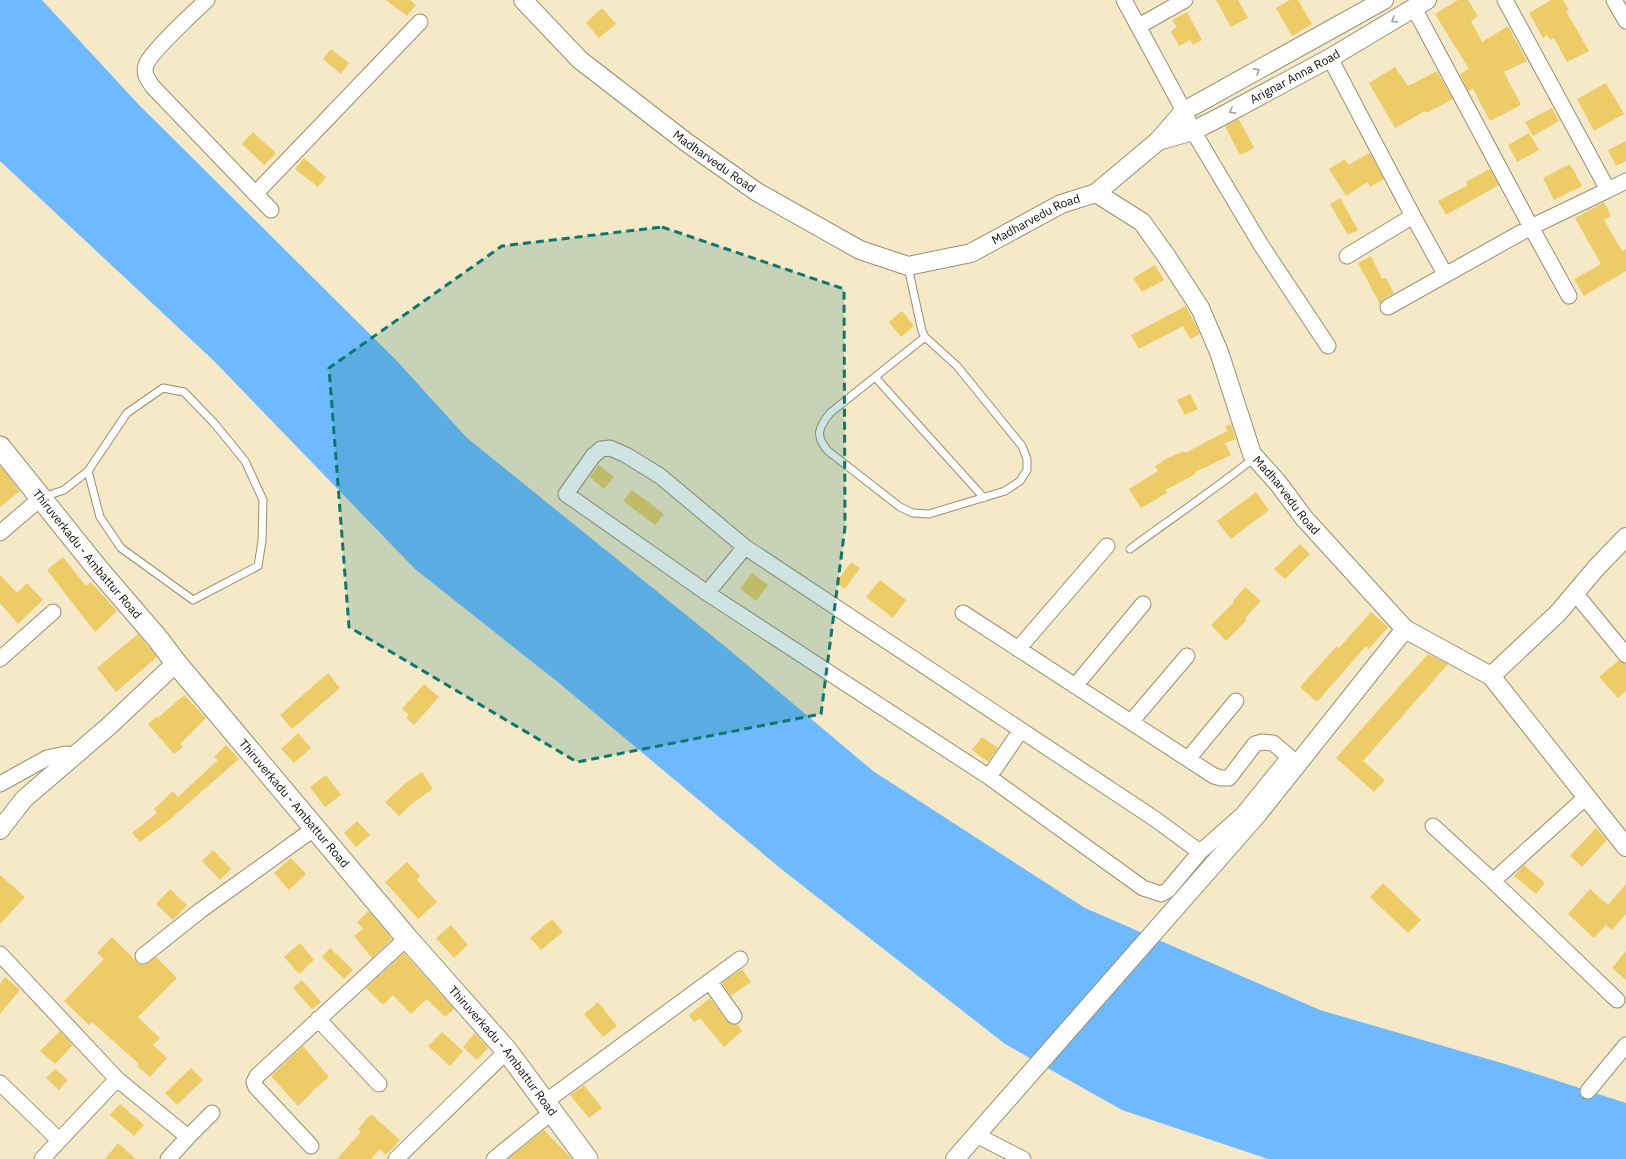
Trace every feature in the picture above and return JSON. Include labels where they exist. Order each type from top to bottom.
[{"type":"main road","name":"Thiruverkadu - Ambattur Road","points":[[0,447],[97,568],[158,639],[176,663],[407,938],[506,1052],[587,1159]]},
{"type":"street","points":[[207,0],[146,64],[145,76],[153,87],[271,210]]},
{"type":"street","name":"Madharvedu Road","points":[[523,0],[580,60],[686,142],[757,192],[860,250],[908,266],[971,254],[1061,204],[1096,193],[1142,222],[1168,257],[1200,308],[1219,352],[1252,454],[1278,483],[1304,518],[1405,628],[1491,676]]},
{"type":"street","points":[[1124,0],[1184,111],[1193,131],[1261,245],[1328,346]]},
{"type":"street","points":[[1139,26],[1185,0]]},
{"type":"street","name":"Arignar Anna Road","points":[[1096,193],[1158,141],[1184,111],[1384,0]]},
{"type":"street","points":[[1505,0],[1608,190]]},
{"type":"street","points":[[1614,0],[1626,21]]},
{"type":"street","points":[[1421,4],[1531,227],[1569,296]]},
{"type":"street","name":"Arignar Anna Road","points":[[1158,141],[1193,131],[1330,58],[1421,4]]},
{"type":"street","points":[[255,194],[420,22]]},
{"type":"street","points":[[1330,58],[1413,216],[1446,274]]},
{"type":"street","points":[[1388,307],[1531,227],[1626,181]]},
{"type":"street","points":[[1348,256],[1413,216]]},
{"type":"street","points":[[1200,852],[1154,819],[745,547],[660,476],[626,455],[610,448],[601,449],[593,456],[566,494],[707,593],[989,777],[1147,890],[1161,894],[1168,890],[1200,852],[1243,814],[1286,761],[1295,763]]},
{"type":"street","points":[[0,533],[41,498]]},
{"type":"street","points":[[1626,537],[1558,613],[1491,676],[1626,847]]},
{"type":"street","points":[[1018,649],[1107,546]]},
{"type":"street","points":[[707,593],[745,547]]},
{"type":"street","points":[[1575,593],[1626,654]]},
{"type":"street","points":[[1075,686],[1143,604]]},
{"type":"street","points":[[0,659],[53,612]]},
{"type":"street","points":[[963,613],[1214,776],[1226,779],[1233,774],[1255,744],[1262,742],[1273,743],[1295,763]]},
{"type":"street","points":[[955,1159],[1257,815],[1295,763],[1405,628]]},
{"type":"street","points":[[1131,722],[1187,656]]},
{"type":"street","points":[[0,830],[24,799],[109,726],[176,663]]},
{"type":"street","points":[[1188,759],[1236,701]]},
{"type":"street","points":[[989,777],[1020,730]]},
{"type":"street","points":[[0,784],[47,758],[64,754],[75,755]]},
{"type":"street","points":[[1493,882],[1586,797]]},
{"type":"street","points":[[1433,826],[1617,1000]]},
{"type":"street","points":[[143,956],[201,910],[315,828]]},
{"type":"street","points":[[311,1146],[256,1087],[254,1082],[257,1076],[407,938]]},
{"type":"street","points":[[0,954],[117,1079],[188,1137]]},
{"type":"street","points":[[494,1159],[548,1107],[740,959]]},
{"type":"street","points":[[710,982],[734,1016]]},
{"type":"street","points":[[318,1019],[379,1084]]},
{"type":"street","points":[[1588,1091],[1626,1045]]},
{"type":"street","points":[[396,1159],[506,1052]]},
{"type":"street","points":[[42,1159],[117,1079]]},
{"type":"street","points":[[0,1083],[59,1140]]},
{"type":"street","points":[[168,1159],[212,1113]]},
{"type":"street","points":[[976,1135],[1023,1159]]},
{"type":"lane","points":[[908,266],[922,331],[925,337],[957,366],[1022,446],[1027,459],[1027,470],[1020,481],[1005,491],[929,514],[913,513],[900,507],[828,451],[821,443],[819,432],[822,422],[830,413],[925,337]]},
{"type":"lane","points":[[874,377],[984,498]]},
{"type":"lane","points":[[41,498],[64,490],[88,471],[126,413],[163,388],[184,392],[214,423],[245,461],[263,500],[262,541],[258,566],[192,600],[121,548],[100,517],[88,471]]},
{"type":"lane","points":[[1130,549],[1213,490],[1255,457]]},
{"type":"highlighted area","points":[[662,227],[844,289],[845,527],[821,714],[577,762],[349,627],[329,368],[502,246]]},
{"type":"water","points":[[0,0],[42,0],[139,105],[396,360],[467,438],[727,648],[873,771],[1085,908],[1320,1010],[1505,1064],[1626,1103],[1626,1159],[1268,1159],[1122,1110],[1005,1044],[780,868],[559,683],[415,569],[213,360],[0,161]]},
{"type":"building","points":[[386,0],[410,0],[416,5],[407,16]]},
{"type":"building","points":[[1216,0],[1238,0],[1248,18],[1231,27]]},
{"type":"building","points":[[1290,0],[1298,0],[1312,24],[1292,36],[1276,8]]},
{"type":"building","points":[[1458,0],[1468,0],[1478,16],[1471,21],[1482,42],[1508,26],[1527,61],[1504,72],[1521,105],[1490,121],[1473,89],[1468,91],[1460,74],[1469,69],[1435,14]]},
{"type":"building","points":[[1551,0],[1563,0],[1569,10],[1566,11],[1589,51],[1567,62],[1554,38],[1550,40],[1547,35],[1543,38],[1529,13]]},
{"type":"building","points":[[602,8],[616,24],[599,38],[586,23]]},
{"type":"building","points":[[1187,12],[1202,40],[1193,45],[1190,40],[1179,46],[1171,31],[1177,27],[1172,20]]},
{"type":"building","points":[[331,49],[349,63],[341,74],[323,59]]},
{"type":"building","points":[[1395,67],[1408,86],[1437,71],[1453,99],[1426,113],[1425,111],[1395,128],[1369,83]]},
{"type":"building","points":[[1606,83],[1624,114],[1594,131],[1577,99]]},
{"type":"building","points":[[1552,108],[1559,121],[1533,136],[1525,122]]},
{"type":"building","points":[[1239,119],[1254,148],[1240,155],[1225,126]]},
{"type":"building","points":[[253,132],[276,153],[264,165],[242,144]]},
{"type":"building","points":[[1529,133],[1539,150],[1517,162],[1508,145]]},
{"type":"building","points":[[1626,141],[1626,161],[1616,166],[1608,150]]},
{"type":"building","points":[[1370,153],[1384,179],[1370,187],[1368,182],[1346,196],[1329,169],[1345,159],[1348,165]]},
{"type":"building","points":[[304,158],[326,177],[318,187],[295,169]]},
{"type":"building","points":[[1570,164],[1582,186],[1554,200],[1543,178]]},
{"type":"building","points":[[1490,169],[1499,185],[1446,215],[1438,201],[1468,185],[1466,182]]},
{"type":"building","points":[[1340,198],[1358,230],[1348,235],[1330,204]]},
{"type":"building","points":[[1604,202],[1611,216],[1604,220],[1622,251],[1626,249],[1626,271],[1584,296],[1574,279],[1601,264],[1575,218]]},
{"type":"building","points":[[1371,256],[1382,279],[1386,278],[1394,293],[1383,299],[1380,304],[1358,263]]},
{"type":"building","points":[[1155,265],[1164,280],[1142,292],[1133,278]]},
{"type":"building","points":[[1186,306],[1200,334],[1190,339],[1183,326],[1139,349],[1131,335]]},
{"type":"building","points":[[902,311],[914,326],[901,337],[889,322]]},
{"type":"building","points":[[1190,394],[1198,409],[1185,415],[1177,400]]},
{"type":"building","points":[[1231,424],[1236,439],[1225,443],[1231,455],[1195,472],[1196,474],[1165,490],[1167,493],[1141,508],[1129,489],[1158,471],[1155,466],[1166,459],[1184,451],[1185,453],[1227,431],[1225,426]]},
{"type":"building","points":[[599,465],[614,477],[604,489],[590,477]]},
{"type":"building","points":[[0,466],[20,491],[0,507]]},
{"type":"building","points":[[632,490],[664,514],[655,525],[623,501]]},
{"type":"building","points":[[1256,492],[1269,510],[1231,539],[1217,521]]},
{"type":"building","points":[[1300,544],[1310,554],[1285,579],[1274,569]]},
{"type":"building","points":[[63,557],[86,586],[91,582],[117,611],[95,632],[47,570]]},
{"type":"building","points":[[851,562],[860,568],[845,589],[836,583]]},
{"type":"building","points":[[752,573],[768,585],[756,601],[740,589]]},
{"type":"building","points":[[0,575],[17,593],[27,583],[43,600],[18,624],[0,603]]},
{"type":"building","points":[[880,580],[906,600],[893,618],[866,597]]},
{"type":"building","points":[[1245,587],[1261,601],[1245,618],[1247,620],[1226,641],[1211,625],[1234,602],[1233,601]]},
{"type":"building","points":[[1371,612],[1388,627],[1369,649],[1366,646],[1317,702],[1300,687],[1337,646],[1339,648]]},
{"type":"building","points":[[138,634],[157,657],[116,692],[97,668]]},
{"type":"building","points":[[1428,654],[1448,664],[1363,761],[1385,780],[1374,792],[1336,758]]},
{"type":"building","points":[[1619,660],[1626,664],[1626,691],[1618,698],[1599,677]]},
{"type":"building","points":[[328,673],[340,688],[292,729],[280,715]]},
{"type":"building","points":[[424,684],[439,697],[414,725],[406,718],[409,715],[402,709]]},
{"type":"building","points":[[184,695],[206,718],[180,744],[183,747],[174,754],[148,724],[156,717],[158,718]]},
{"type":"building","points":[[298,733],[311,748],[294,763],[281,749]]},
{"type":"building","points":[[982,737],[998,748],[988,762],[972,750]]},
{"type":"building","points":[[226,745],[239,759],[168,821],[140,842],[132,833],[157,813],[154,809],[173,791],[178,797],[218,760],[214,757]]},
{"type":"building","points":[[422,772],[433,789],[413,803],[399,816],[385,802],[407,782]]},
{"type":"building","points":[[326,775],[341,795],[325,807],[310,787]]},
{"type":"building","points":[[357,821],[370,835],[356,847],[344,833]]},
{"type":"building","points":[[1596,828],[1607,840],[1582,867],[1570,856]]},
{"type":"building","points":[[213,850],[231,869],[220,880],[202,861]]},
{"type":"building","points":[[291,858],[306,874],[289,890],[274,873]]},
{"type":"building","points":[[407,862],[420,876],[417,880],[437,902],[418,919],[385,882]]},
{"type":"building","points":[[1524,865],[1545,883],[1536,894],[1514,876]]},
{"type":"building","points":[[0,875],[25,897],[0,924]]},
{"type":"building","points":[[1383,883],[1421,920],[1408,933],[1370,897]]},
{"type":"building","points":[[1626,884],[1626,914],[1612,930],[1606,925],[1594,938],[1568,914],[1590,889],[1608,905]]},
{"type":"building","points":[[170,889],[187,905],[173,920],[156,904]]},
{"type":"building","points":[[369,911],[392,939],[372,958],[354,936],[363,929],[357,922]]},
{"type":"building","points":[[552,919],[563,932],[541,950],[530,938]]},
{"type":"building","points":[[451,925],[468,945],[454,958],[436,938]]},
{"type":"building","points":[[112,937],[139,964],[145,965],[156,957],[177,978],[138,1017],[160,1038],[153,1045],[167,1058],[150,1077],[137,1066],[139,1064],[92,1022],[89,1025],[64,1001],[104,959],[97,953]]},
{"type":"building","points":[[300,943],[314,960],[299,974],[284,957]]},
{"type":"building","points":[[330,948],[353,970],[344,979],[322,957]]},
{"type":"building","points":[[1626,951],[1626,980],[1612,968]]},
{"type":"building","points":[[404,953],[454,1009],[445,1017],[427,999],[411,1014],[393,995],[383,1005],[366,988]]},
{"type":"building","points":[[742,969],[751,982],[731,996],[722,983]]},
{"type":"building","points":[[5,977],[20,990],[0,1014],[0,984]]},
{"type":"building","points":[[302,980],[321,1002],[312,1009],[293,988]]},
{"type":"building","points":[[710,998],[727,1021],[731,1024],[737,1024],[742,1031],[724,1047],[700,1018],[694,1022],[689,1015]]},
{"type":"building","points":[[598,1002],[617,1026],[603,1037],[584,1014]]},
{"type":"building","points":[[60,1031],[73,1045],[55,1064],[40,1051]]},
{"type":"building","points":[[442,1032],[463,1051],[450,1066],[428,1046]]},
{"type":"building","points":[[475,1033],[488,1048],[477,1060],[463,1047]]},
{"type":"building","points":[[303,1046],[329,1077],[311,1092],[312,1093],[298,1106],[271,1076]]},
{"type":"building","points":[[191,1068],[203,1080],[177,1105],[165,1093]]},
{"type":"building","points":[[55,1069],[68,1080],[59,1090],[46,1078]]},
{"type":"building","points":[[584,1085],[602,1108],[589,1118],[570,1095]]},
{"type":"building","points":[[120,1104],[144,1125],[134,1136],[110,1115]]},
{"type":"building","points":[[371,1114],[400,1140],[386,1155],[380,1149],[371,1159],[337,1159],[361,1132],[358,1129]]},
{"type":"building","points":[[544,1130],[572,1159],[508,1159]]},
{"type":"building","points":[[118,1143],[136,1159],[105,1159]]}]
